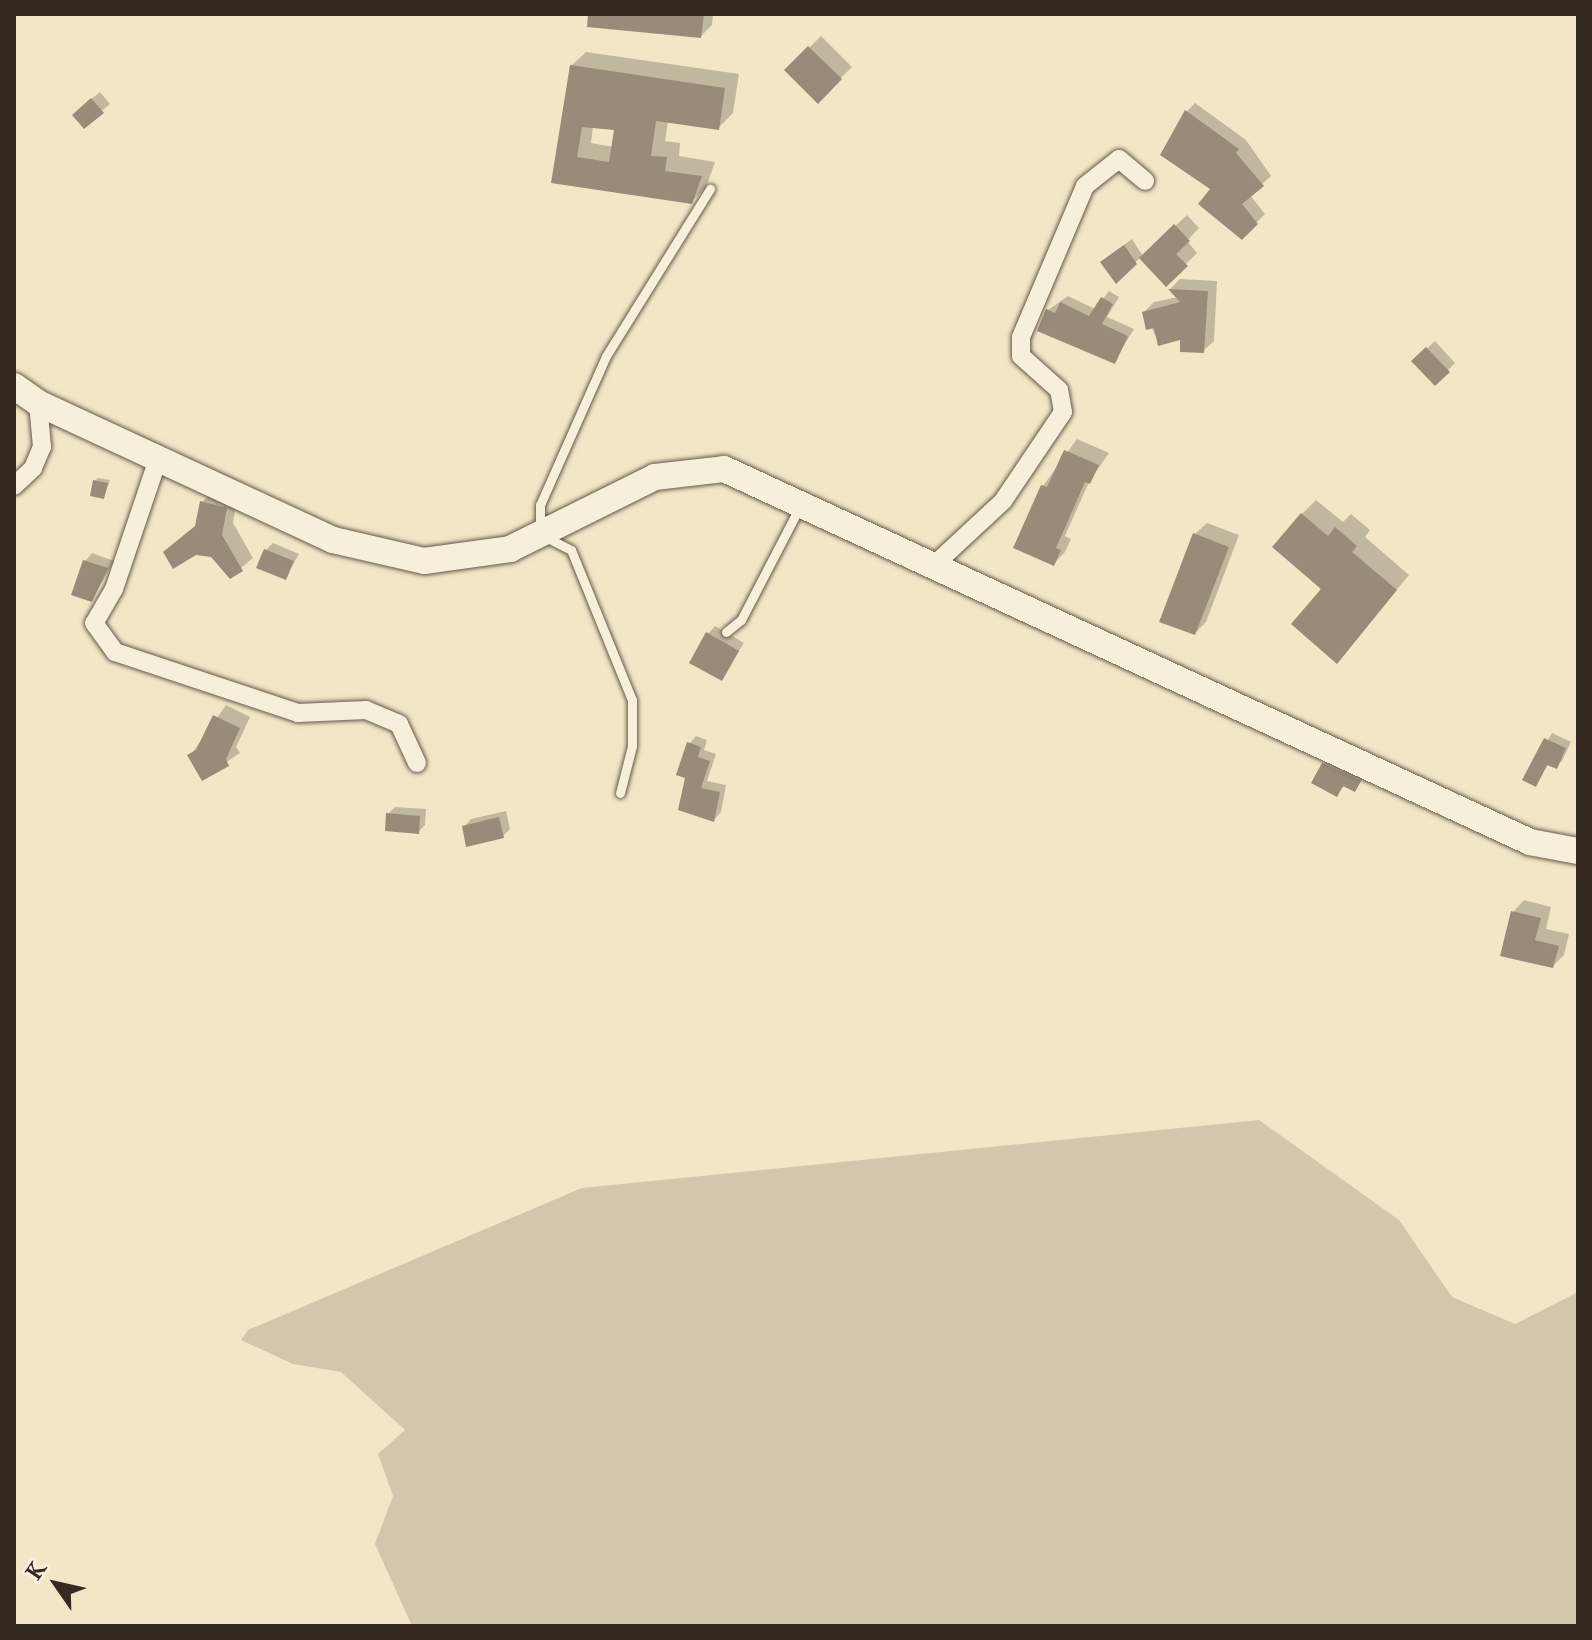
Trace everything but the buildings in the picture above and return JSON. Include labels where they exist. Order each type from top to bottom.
[{"type":"street","points":[[932,567],[1003,501],[1063,412],[1059,390],[1021,356],[1021,337],[1085,186],[1119,159],[1145,181]]},
{"type":"street","points":[[14,386],[38,403],[333,540],[424,561],[510,549],[655,477],[724,469],[1530,842],[1578,851]]},
{"type":"street","points":[[14,486],[33,468],[42,447],[38,403]]},
{"type":"street","points":[[158,459],[114,589],[94,623],[115,652],[298,713],[366,710],[399,724],[417,763]]},
{"type":"lane","points":[[620,793],[632,746],[632,700],[571,550],[540,534],[540,505],[606,356],[710,189]]},
{"type":"lane","points":[[726,632],[741,620],[800,505]]},
{"type":"shaded area","points":[[1259,1120],[1399,1220],[1452,1297],[1515,1324],[1578,1292],[1578,1626],[412,1626],[375,1544],[393,1496],[378,1454],[405,1430],[341,1372],[293,1364],[241,1340],[248,1330],[582,1188]]}]
